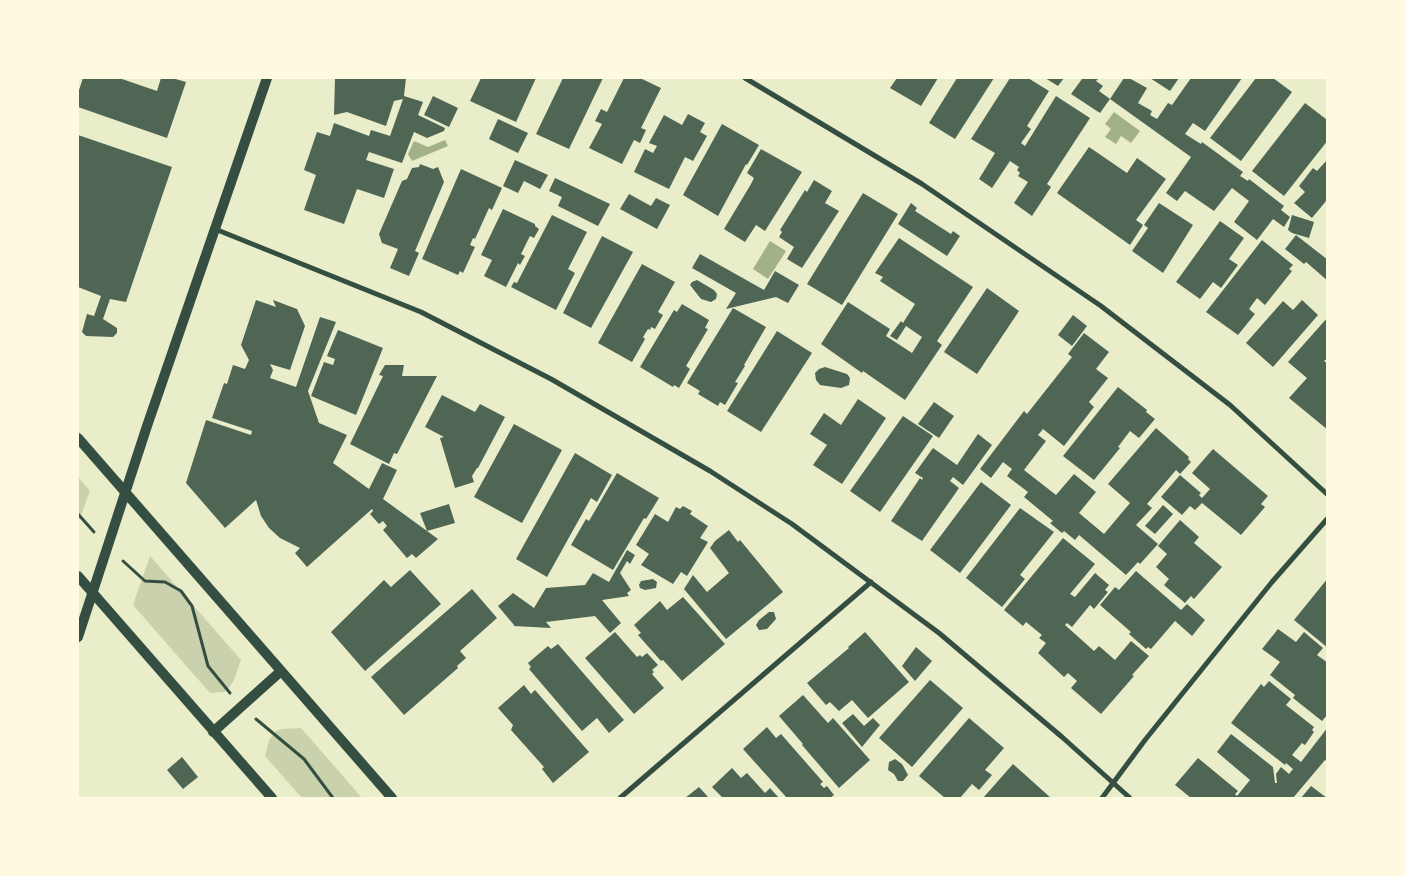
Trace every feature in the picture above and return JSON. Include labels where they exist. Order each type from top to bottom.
[{"type":"main road","points":[[78,637],[125,493],[267,78]]},
{"type":"main road","points":[[78,438],[392,798]]},
{"type":"main road","points":[[78,576],[272,798]]},
{"type":"main road","points":[[213,732],[281,671]]},
{"type":"street","points":[[745,78],[922,184],[1102,306],[1230,405],[1328,495]]},
{"type":"street","points":[[215,229],[421,312],[551,379],[710,472],[792,524],[939,633],[1062,737],[1130,798]]},
{"type":"street","points":[[1102,798],[1145,740],[1266,589],[1328,518]]},
{"type":"street","points":[[620,798],[871,582]]},
{"type":"path","points":[[78,514],[108,548],[145,581],[165,582],[181,591],[192,606],[208,666],[241,706],[304,759],[333,798]]},
{"type":"shaded area","points":[[1114,112],[1140,131],[1131,143],[1121,136],[1116,144],[1105,137],[1111,129],[1105,124]]},
{"type":"shaded area","points":[[445,140],[448,146],[412,161],[408,154],[414,141],[428,147]]},
{"type":"shaded area","points":[[770,241],[786,251],[768,279],[753,269]]},
{"type":"shaded area","points":[[78,477],[90,491],[78,523]]},
{"type":"shaded area","points":[[150,556],[241,660],[234,680],[224,692],[210,693],[133,605]]},
{"type":"shaded area","points":[[301,728],[362,798],[302,798],[265,756],[269,740],[276,731]]},
{"type":"building","points":[[83,78],[119,78],[157,91],[161,78],[172,78],[186,82],[167,138],[78,107],[78,93]]},
{"type":"building","points":[[335,78],[406,78],[404,96],[423,102],[418,115],[445,128],[444,131],[427,138],[414,132],[402,163],[369,152],[366,160],[394,169],[384,198],[357,189],[344,224],[304,210],[316,175],[304,170],[317,132],[330,136],[334,123],[369,136],[371,130],[390,136],[403,99],[394,101],[386,126],[347,112],[334,115]]},
{"type":"building","points":[[481,78],[536,78],[516,122],[470,101]]},
{"type":"building","points":[[563,78],[603,78],[569,149],[536,134]]},
{"type":"building","points":[[624,78],[640,78],[661,88],[641,128],[646,130],[640,143],[634,140],[622,164],[589,148],[602,124],[595,121],[601,109],[607,112]]},
{"type":"building","points":[[897,78],[938,78],[921,106],[890,88]]},
{"type":"building","points":[[957,78],[994,78],[955,139],[929,123]]},
{"type":"building","points":[[1010,78],[1028,78],[1049,91],[1027,126],[1031,129],[1021,143],[1025,146],[1056,96],[1090,118],[1047,184],[1051,187],[1032,216],[1014,203],[1028,182],[1018,176],[1020,173],[1017,170],[1019,167],[1010,161],[992,188],[979,179],[995,153],[971,139]]},
{"type":"building","points":[[1045,78],[1064,78],[1058,86]]},
{"type":"building","points":[[1080,78],[1099,78],[1096,81],[1103,86],[1099,91],[1110,99],[1100,113],[1071,94],[1082,79]]},
{"type":"building","points":[[1124,78],[1129,78],[1147,88],[1138,103],[1152,111],[1150,115],[1157,119],[1168,103],[1172,105],[1191,78],[1242,78],[1205,131],[1193,123],[1185,134],[1201,144],[1202,142],[1243,172],[1240,176],[1248,181],[1249,179],[1284,206],[1281,210],[1290,217],[1284,227],[1273,219],[1257,240],[1234,222],[1249,201],[1232,188],[1214,211],[1185,191],[1177,201],[1166,193],[1191,157],[1110,99]]},
{"type":"building","points":[[1150,78],[1179,78],[1170,91]]},
{"type":"building","points":[[1256,78],[1273,78],[1292,92],[1241,161],[1210,138]]},
{"type":"building","points":[[433,96],[458,108],[449,127],[424,115]]},
{"type":"building","points":[[1305,103],[1326,119],[1328,117],[1328,140],[1284,196],[1252,171]]},
{"type":"building","points":[[688,114],[705,123],[700,132],[707,136],[693,161],[685,157],[669,189],[634,172],[645,149],[653,153],[657,146],[649,143],[664,115],[682,125]]},
{"type":"building","points":[[498,119],[528,133],[518,153],[489,139]]},
{"type":"building","points":[[722,124],[759,145],[746,164],[718,216],[683,195]]},
{"type":"building","points":[[78,135],[172,167],[126,302],[110,299],[103,319],[117,328],[117,333],[113,337],[86,336],[82,332],[87,314],[94,316],[101,296],[78,287]]},
{"type":"building","points":[[1089,147],[1127,173],[1137,158],[1166,179],[1136,220],[1143,225],[1130,245],[1057,193]]},
{"type":"building","points":[[761,149],[802,172],[765,231],[756,225],[745,242],[724,229],[754,178],[747,173]]},
{"type":"building","points":[[1328,159],[1328,202],[1326,201],[1312,218],[1294,203],[1305,192],[1299,186],[1313,168],[1317,171]]},
{"type":"building","points":[[515,160],[548,175],[540,189],[524,181],[518,193],[503,186]]},
{"type":"building","points":[[420,164],[433,169],[438,167],[444,182],[415,251],[419,253],[409,276],[390,268],[398,249],[382,243],[379,234],[402,181],[407,179],[412,168],[419,167]]},
{"type":"building","points":[[461,169],[502,188],[492,210],[489,208],[475,239],[473,238],[470,245],[475,247],[463,273],[460,271],[458,275],[422,259]]},
{"type":"building","points":[[555,178],[610,204],[598,226],[558,206],[562,197],[549,191]]},
{"type":"building","points":[[814,180],[832,191],[825,203],[839,211],[802,268],[787,259],[794,247],[779,237],[782,232],[780,230],[805,190],[807,192]]},
{"type":"building","points":[[863,193],[898,214],[842,305],[807,284]]},
{"type":"building","points":[[629,194],[651,206],[656,198],[670,205],[657,229],[620,209]]},
{"type":"building","points":[[911,203],[917,208],[915,211],[951,234],[953,231],[960,236],[947,256],[898,224]]},
{"type":"building","points":[[1159,203],[1193,225],[1163,273],[1132,251],[1148,228],[1144,225]]},
{"type":"building","points":[[503,209],[535,224],[539,229],[534,238],[530,236],[521,254],[525,256],[520,265],[518,263],[506,287],[484,276],[492,260],[481,255]]},
{"type":"building","points":[[552,215],[587,232],[568,269],[575,273],[556,310],[511,287],[514,282],[517,283]]},
{"type":"building","points":[[1292,215],[1314,222],[1309,238],[1288,230]]},
{"type":"building","points":[[1220,221],[1244,238],[1229,259],[1238,265],[1221,288],[1213,282],[1200,299],[1176,282]]},
{"type":"building","points":[[1296,235],[1328,260],[1328,281],[1306,262],[1304,264],[1285,249]]},
{"type":"building","points":[[602,236],[633,252],[591,328],[563,313]]},
{"type":"building","points":[[899,238],[973,287],[937,341],[942,345],[905,400],[821,344],[848,302],[890,329],[886,336],[912,353],[922,337],[906,326],[897,340],[890,336],[901,321],[903,323],[915,304],[880,281],[883,277],[875,273]]},
{"type":"building","points":[[1262,240],[1293,265],[1289,269],[1292,271],[1265,305],[1257,298],[1249,309],[1255,314],[1238,335],[1206,312]]},
{"type":"building","points":[[700,254],[764,290],[775,271],[799,285],[788,303],[776,297],[726,309],[736,293],[692,268]]},
{"type":"building","points":[[642,264],[675,282],[658,312],[663,315],[655,329],[651,327],[650,330],[648,329],[643,337],[645,339],[632,362],[598,343]]},
{"type":"building","points":[[697,280],[714,290],[717,294],[716,299],[711,302],[701,299],[690,285]]},
{"type":"building","points":[[987,288],[1019,311],[977,374],[944,352]]},
{"type":"building","points":[[256,300],[276,307],[273,300],[297,309],[305,326],[290,370],[270,364],[273,370],[270,378],[296,387],[320,317],[336,322],[308,391],[319,423],[347,435],[333,463],[369,489],[382,463],[397,470],[383,499],[438,539],[416,558],[412,554],[407,558],[383,530],[387,526],[383,521],[379,524],[370,514],[373,511],[372,509],[307,567],[295,553],[300,548],[280,538],[269,528],[261,516],[256,500],[225,528],[186,483],[206,420],[251,435],[252,431],[212,418],[224,383],[227,384],[233,365],[245,369],[249,360],[241,345]]},
{"type":"building","points":[[1302,300],[1318,315],[1273,367],[1246,343],[1283,301],[1293,310]]},
{"type":"building","points":[[682,304],[709,320],[705,328],[708,329],[686,366],[690,369],[679,388],[674,385],[673,387],[640,367],[674,310],[677,312]]},
{"type":"building","points":[[733,308],[766,327],[735,382],[738,383],[725,405],[720,402],[718,406],[698,394],[700,391],[687,383]]},
{"type":"building","points":[[1073,315],[1087,326],[1072,346],[1058,335]]},
{"type":"building","points":[[1328,317],[1328,358],[1324,361],[1328,364],[1328,430],[1289,398],[1307,378],[1288,362]]},
{"type":"building","points":[[338,330],[383,348],[356,415],[311,396],[324,362],[333,365],[335,359],[327,356]]},
{"type":"building","points":[[777,331],[812,353],[761,432],[727,411]]},
{"type":"building","points":[[1084,333],[1109,352],[1096,369],[1108,378],[1089,402],[1094,407],[1064,446],[1043,429],[1038,435],[1046,441],[1024,470],[1056,495],[1074,474],[1096,492],[1079,513],[1104,534],[1130,503],[1108,484],[1156,428],[1189,457],[1188,459],[1191,462],[1180,474],[1176,470],[1147,504],[1152,508],[1136,525],[1158,544],[1140,564],[1138,562],[1126,575],[1079,535],[1075,540],[1064,531],[1062,533],[1050,523],[1053,521],[1024,497],[1028,492],[1007,476],[1012,469],[1003,462],[991,478],[980,469],[1024,411],[1027,414],[1072,357],[1068,354]]},
{"type":"building","points":[[385,365],[404,365],[402,376],[437,376],[397,454],[394,453],[389,464],[350,444],[383,376],[379,375]]},
{"type":"building","points":[[825,367],[847,374],[850,378],[849,385],[841,388],[820,385],[816,380],[815,373]]},
{"type":"building","points":[[1118,387],[1147,410],[1146,412],[1155,419],[1139,438],[1130,431],[1118,447],[1120,448],[1094,480],[1063,456]]},
{"type":"building","points":[[442,395],[475,412],[480,404],[505,417],[472,476],[474,482],[455,488],[440,438],[444,437],[425,427]]},
{"type":"building","points":[[858,399],[886,418],[842,484],[813,465],[827,445],[810,434],[824,413],[841,425]]},
{"type":"building","points":[[934,402],[954,416],[939,438],[918,424]]},
{"type":"building","points":[[903,416],[933,436],[880,512],[850,491]]},
{"type":"building","points":[[514,424],[562,450],[522,523],[474,497]]},
{"type":"building","points":[[978,434],[992,445],[963,485],[953,477],[950,481],[959,488],[922,541],[891,521],[920,478],[922,480],[923,478],[915,473],[933,448],[957,465]]},
{"type":"building","points":[[1213,449],[1268,496],[1261,504],[1265,507],[1241,535],[1202,503],[1195,510],[1190,506],[1182,515],[1161,497],[1180,475],[1201,493],[1199,495],[1202,498],[1210,489],[1192,473]]},
{"type":"building","points":[[575,453],[612,475],[597,502],[591,498],[547,577],[516,559]]},
{"type":"building","points":[[617,473],[659,498],[646,519],[644,518],[613,570],[571,545],[586,519],[589,521]]},
{"type":"building","points":[[981,482],[1011,505],[960,573],[930,550]]},
{"type":"building","points":[[449,504],[455,523],[427,531],[420,513]]},
{"type":"building","points":[[1163,505],[1173,514],[1155,534],[1145,526]]},
{"type":"building","points":[[683,506],[692,511],[690,514],[708,526],[700,538],[708,542],[687,576],[681,572],[673,584],[641,565],[649,554],[636,545],[655,514],[668,522],[676,507],[680,509]]},
{"type":"building","points":[[1020,508],[1054,532],[1020,575],[1025,579],[1002,607],[966,578]]},
{"type":"building","points":[[1180,520],[1199,537],[1194,543],[1222,567],[1194,599],[1191,596],[1185,603],[1164,585],[1169,579],[1156,567],[1167,554],[1158,546]]},
{"type":"building","points":[[729,530],[738,542],[740,540],[783,592],[726,639],[684,589],[693,575],[707,592],[729,573],[710,548],[715,541]]},
{"type":"building","points":[[1063,538],[1095,564],[1070,594],[1075,597],[1095,573],[1109,585],[1105,590],[1108,592],[1094,609],[1090,605],[1072,627],[1067,623],[1065,625],[1094,651],[1099,646],[1115,660],[1131,641],[1149,656],[1101,714],[1071,688],[1077,681],[1068,673],[1064,677],[1038,653],[1046,643],[1039,638],[1042,635],[1026,622],[1023,626],[1004,610]]},
{"type":"building","points":[[627,550],[635,555],[630,564],[627,561],[620,573],[631,590],[627,593],[629,596],[602,600],[621,623],[610,633],[595,616],[546,622],[551,628],[514,626],[498,606],[513,593],[534,608],[546,588],[585,585],[593,573],[609,582]]},
{"type":"building","points":[[410,570],[441,604],[365,671],[331,632],[384,580],[391,587]]},
{"type":"building","points":[[1136,571],[1181,610],[1187,604],[1205,620],[1192,636],[1175,621],[1151,649],[1148,647],[1146,649],[1129,634],[1131,632],[1100,605],[1115,587],[1119,590]]},
{"type":"building","points":[[1328,578],[1328,648],[1294,620]]},
{"type":"building","points":[[653,579],[657,582],[656,588],[645,590],[640,588],[641,581]]},
{"type":"building","points":[[472,589],[497,618],[460,651],[466,658],[457,666],[458,668],[404,715],[371,677]]},
{"type":"building","points":[[683,597],[725,644],[682,681],[638,635],[641,633],[634,625],[660,601],[667,610]]},
{"type":"building","points":[[769,612],[774,612],[776,619],[767,629],[759,630],[756,625]]},
{"type":"building","points":[[1278,629],[1296,642],[1304,632],[1323,648],[1317,655],[1328,663],[1328,714],[1322,721],[1293,698],[1295,695],[1270,675],[1280,662],[1262,649]]},
{"type":"building","points":[[615,632],[637,657],[640,655],[642,657],[647,653],[658,665],[652,670],[654,672],[652,674],[664,688],[634,714],[585,658]]},
{"type":"building","points":[[865,632],[909,682],[868,718],[852,700],[839,711],[830,702],[826,705],[807,683]]},
{"type":"building","points":[[558,644],[624,720],[609,733],[597,718],[582,731],[529,669],[531,667],[528,663],[548,646],[551,649]]},
{"type":"building","points":[[916,647],[932,661],[915,681],[902,666]]},
{"type":"building","points":[[930,680],[963,708],[912,767],[879,738]]},
{"type":"building","points":[[1269,681],[1291,699],[1286,705],[1314,727],[1312,730],[1314,732],[1305,745],[1302,743],[1292,755],[1301,762],[1328,727],[1328,762],[1325,760],[1293,798],[1191,798],[1175,785],[1198,758],[1238,791],[1235,794],[1237,796],[1250,780],[1217,752],[1231,734],[1273,767],[1275,783],[1277,783],[1276,774],[1281,767],[1289,774],[1293,769],[1286,763],[1285,765],[1231,723],[1261,684],[1264,687]]},
{"type":"building","points":[[524,685],[531,694],[535,690],[589,752],[553,783],[542,769],[544,767],[511,730],[513,725],[498,708]]},
{"type":"building","points":[[803,695],[828,723],[833,718],[870,760],[839,788],[779,716]]},
{"type":"building","points":[[853,714],[864,726],[873,718],[880,725],[862,747],[842,723]]},
{"type":"building","points":[[969,718],[1004,748],[985,770],[992,775],[979,790],[972,784],[960,798],[945,798],[919,776]]},
{"type":"building","points":[[767,727],[776,738],[781,734],[823,782],[820,784],[824,788],[827,786],[834,795],[830,798],[787,798],[743,749]]},
{"type":"building","points":[[182,757],[198,777],[183,789],[167,770]]},
{"type":"building","points":[[895,759],[902,764],[908,775],[903,781],[898,781],[894,774],[888,770],[889,762]]},
{"type":"building","points":[[1013,764],[1051,798],[983,798]]},
{"type":"building","points":[[732,768],[741,778],[747,773],[765,793],[770,788],[779,798],[723,798],[712,787]]},
{"type":"building","points":[[1311,786],[1327,798],[1301,798]]},
{"type":"building","points":[[699,787],[709,798],[685,798]]}]
